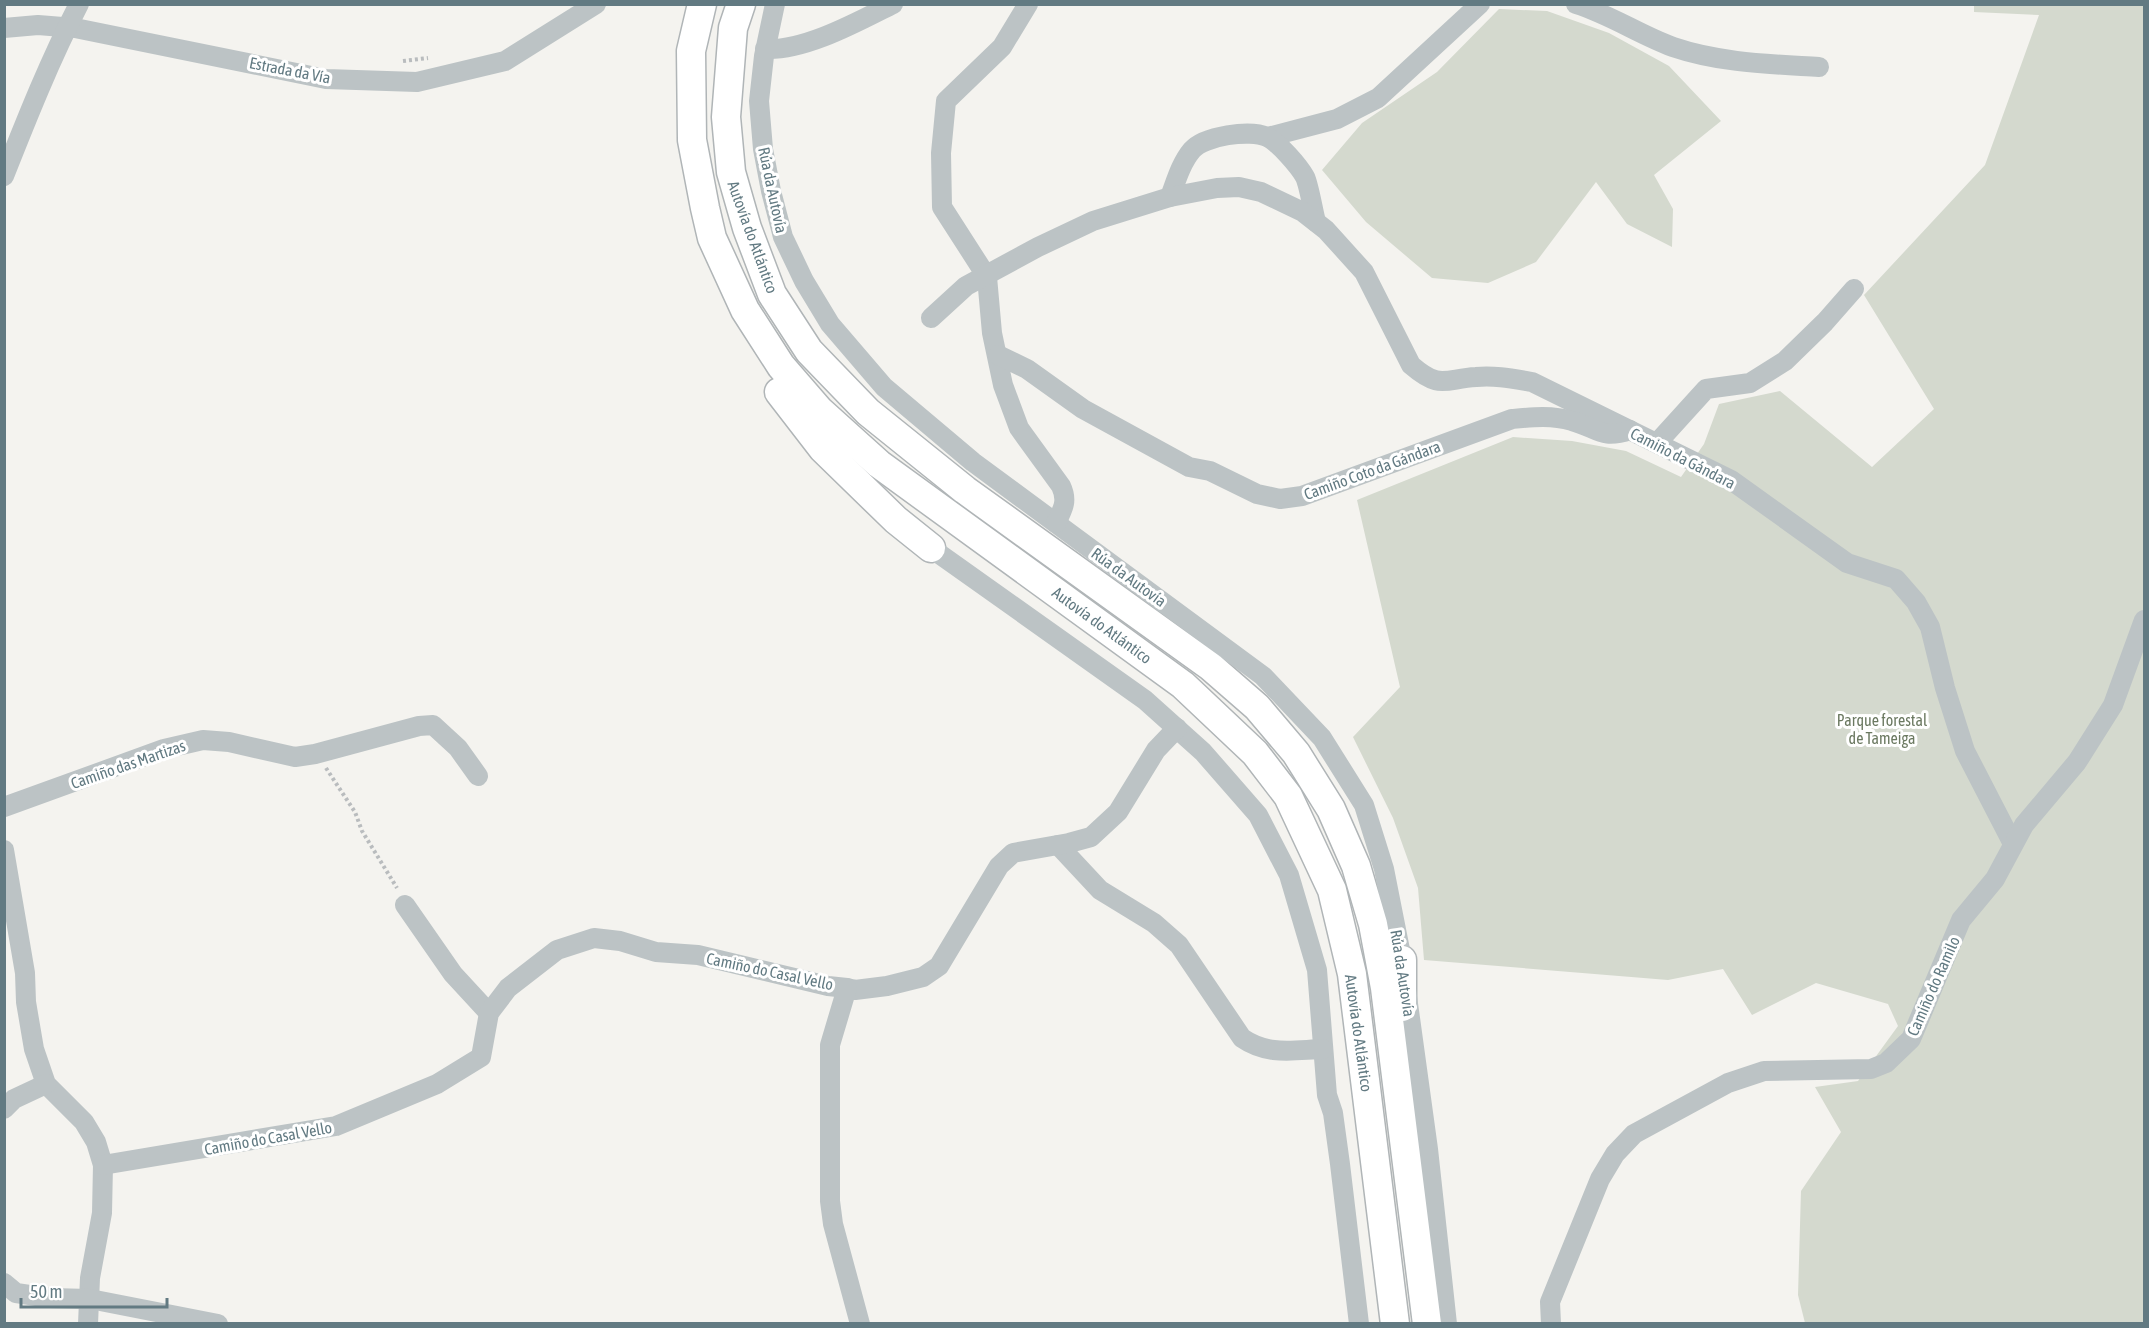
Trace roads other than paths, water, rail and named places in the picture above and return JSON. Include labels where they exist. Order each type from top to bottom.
[{"type":"highway","name":"Autovía do Atlántico","points":[[702,4],[691,51],[692,141],[712,238],[745,310],[781,366],[819,410],[879,464],[1183,685],[1255,753],[1288,796],[1332,890],[1352,974],[1395,1323]]},
{"type":"highway","name":"Autovía do Atlántico","points":[[741,4],[733,28],[726,117],[730,172],[747,228],[772,294],[809,351],[868,412],[965,490],[1211,667],[1257,707],[1296,753],[1331,809],[1356,866],[1373,924],[1386,988],[1417,1238],[1440,1318]]},
{"type":"highway","points":[[712,238],[726,298],[756,361],[823,449],[896,520],[931,548]]},
{"type":"highway","points":[[1402,960],[1402,1120]]},
{"type":"street","points":[[4,176],[34,100],[66,27],[79,4]]},
{"type":"street","name":"Estrada da Vía","points":[[4,28],[38,25],[66,27],[102,32],[326,79],[417,82],[505,61],[596,4]]},
{"type":"street","name":"Rúa da Autovía","points":[[775,4],[765,49],[759,101],[763,149],[783,237],[804,281],[830,324],[884,387],[973,462],[1263,676],[1322,738],[1364,805],[1384,869],[1402,960],[1428,1149],[1440,1318]]},
{"type":"street","points":[[765,49],[780,50],[802,45],[893,4]]},
{"type":"street","points":[[1028,4],[1002,47],[946,101],[941,153],[942,207],[987,277],[992,333],[1003,385],[1019,428],[1065,495],[1065,503],[1056,523]]},
{"type":"street","points":[[1170,196],[1193,148],[1221,136],[1251,134],[1268,137],[1337,119],[1365,106],[1378,98],[1412,68],[1480,4]]},
{"type":"street","points":[[1576,4],[1619,21],[1673,47],[1707,56],[1749,63],[1818,67]]},
{"type":"street","points":[[1268,137],[1289,156],[1306,178],[1316,222]]},
{"type":"street","name":"Camiño da Gándara","points":[[932,318],[966,286],[987,277],[1038,247],[1093,221],[1170,196],[1217,188],[1239,187],[1261,192],[1303,212],[1326,230],[1364,272],[1412,365],[1423,375],[1443,382],[1476,377],[1502,377],[1532,382],[1731,480],[1847,563],[1896,579],[1916,602],[1930,627],[1945,688],[1965,751],[2013,844]]},
{"type":"street","points":[[1657,443],[1706,389],[1750,383],[1785,361],[1854,288]]},
{"type":"street","name":"Camiño Coto da Gándara","points":[[998,355],[1027,369],[1083,410],[1189,467],[1210,471],[1257,494],[1280,499],[1302,496],[1512,419],[1540,416],[1573,421],[1598,432],[1614,435],[1630,430]]},
{"type":"street","points":[[931,548],[1145,700],[1203,752],[1258,815],[1289,875],[1317,970],[1327,1095],[1333,1113],[1359,1323]]},
{"type":"street","name":"Camiño do Ramilo","points":[[1551,1323],[1550,1302],[1600,1179],[1615,1154],[1634,1134],[1728,1083],[1764,1071],[1871,1069],[1886,1063],[1911,1039],[1961,921],[1995,879],[2024,825],[2077,762],[2113,705],[2145,620]]},
{"type":"street","name":"Camiño das Martizas","points":[[4,807],[164,749],[203,740],[229,742],[295,757],[315,754],[419,726],[433,725],[458,748],[478,776]]},
{"type":"street","points":[[847,988],[855,990],[887,986],[922,977],[939,966],[999,866],[1013,853],[1091,837],[1118,812],[1156,750],[1177,728]]},
{"type":"street","points":[[1058,845],[1100,890],[1154,923],[1179,945],[1242,1038],[1254,1046],[1271,1050],[1323,1049]]},
{"type":"street","points":[[4,850],[23,962],[26,1002],[34,1049],[46,1084],[84,1122],[96,1142],[103,1165],[102,1213],[90,1278],[88,1323]]},
{"type":"street","points":[[405,905],[453,974],[489,1013]]},
{"type":"street","name":"Camiño do Casal Vello","points":[[103,1165],[336,1126],[437,1083],[481,1057],[489,1013],[508,988],[557,950],[594,938],[620,941],[656,952],[698,955],[828,986],[847,988],[830,1045],[830,1200],[832,1224],[860,1323]]},
{"type":"street","points":[[4,1109],[14,1099],[46,1084]]},
{"type":"street","points":[[4,1283],[16,1293],[50,1298],[90,1299],[218,1323]]},
{"type":"park label","name":"Parque forestal de Tameiga","points":[[1882,729]]}]
